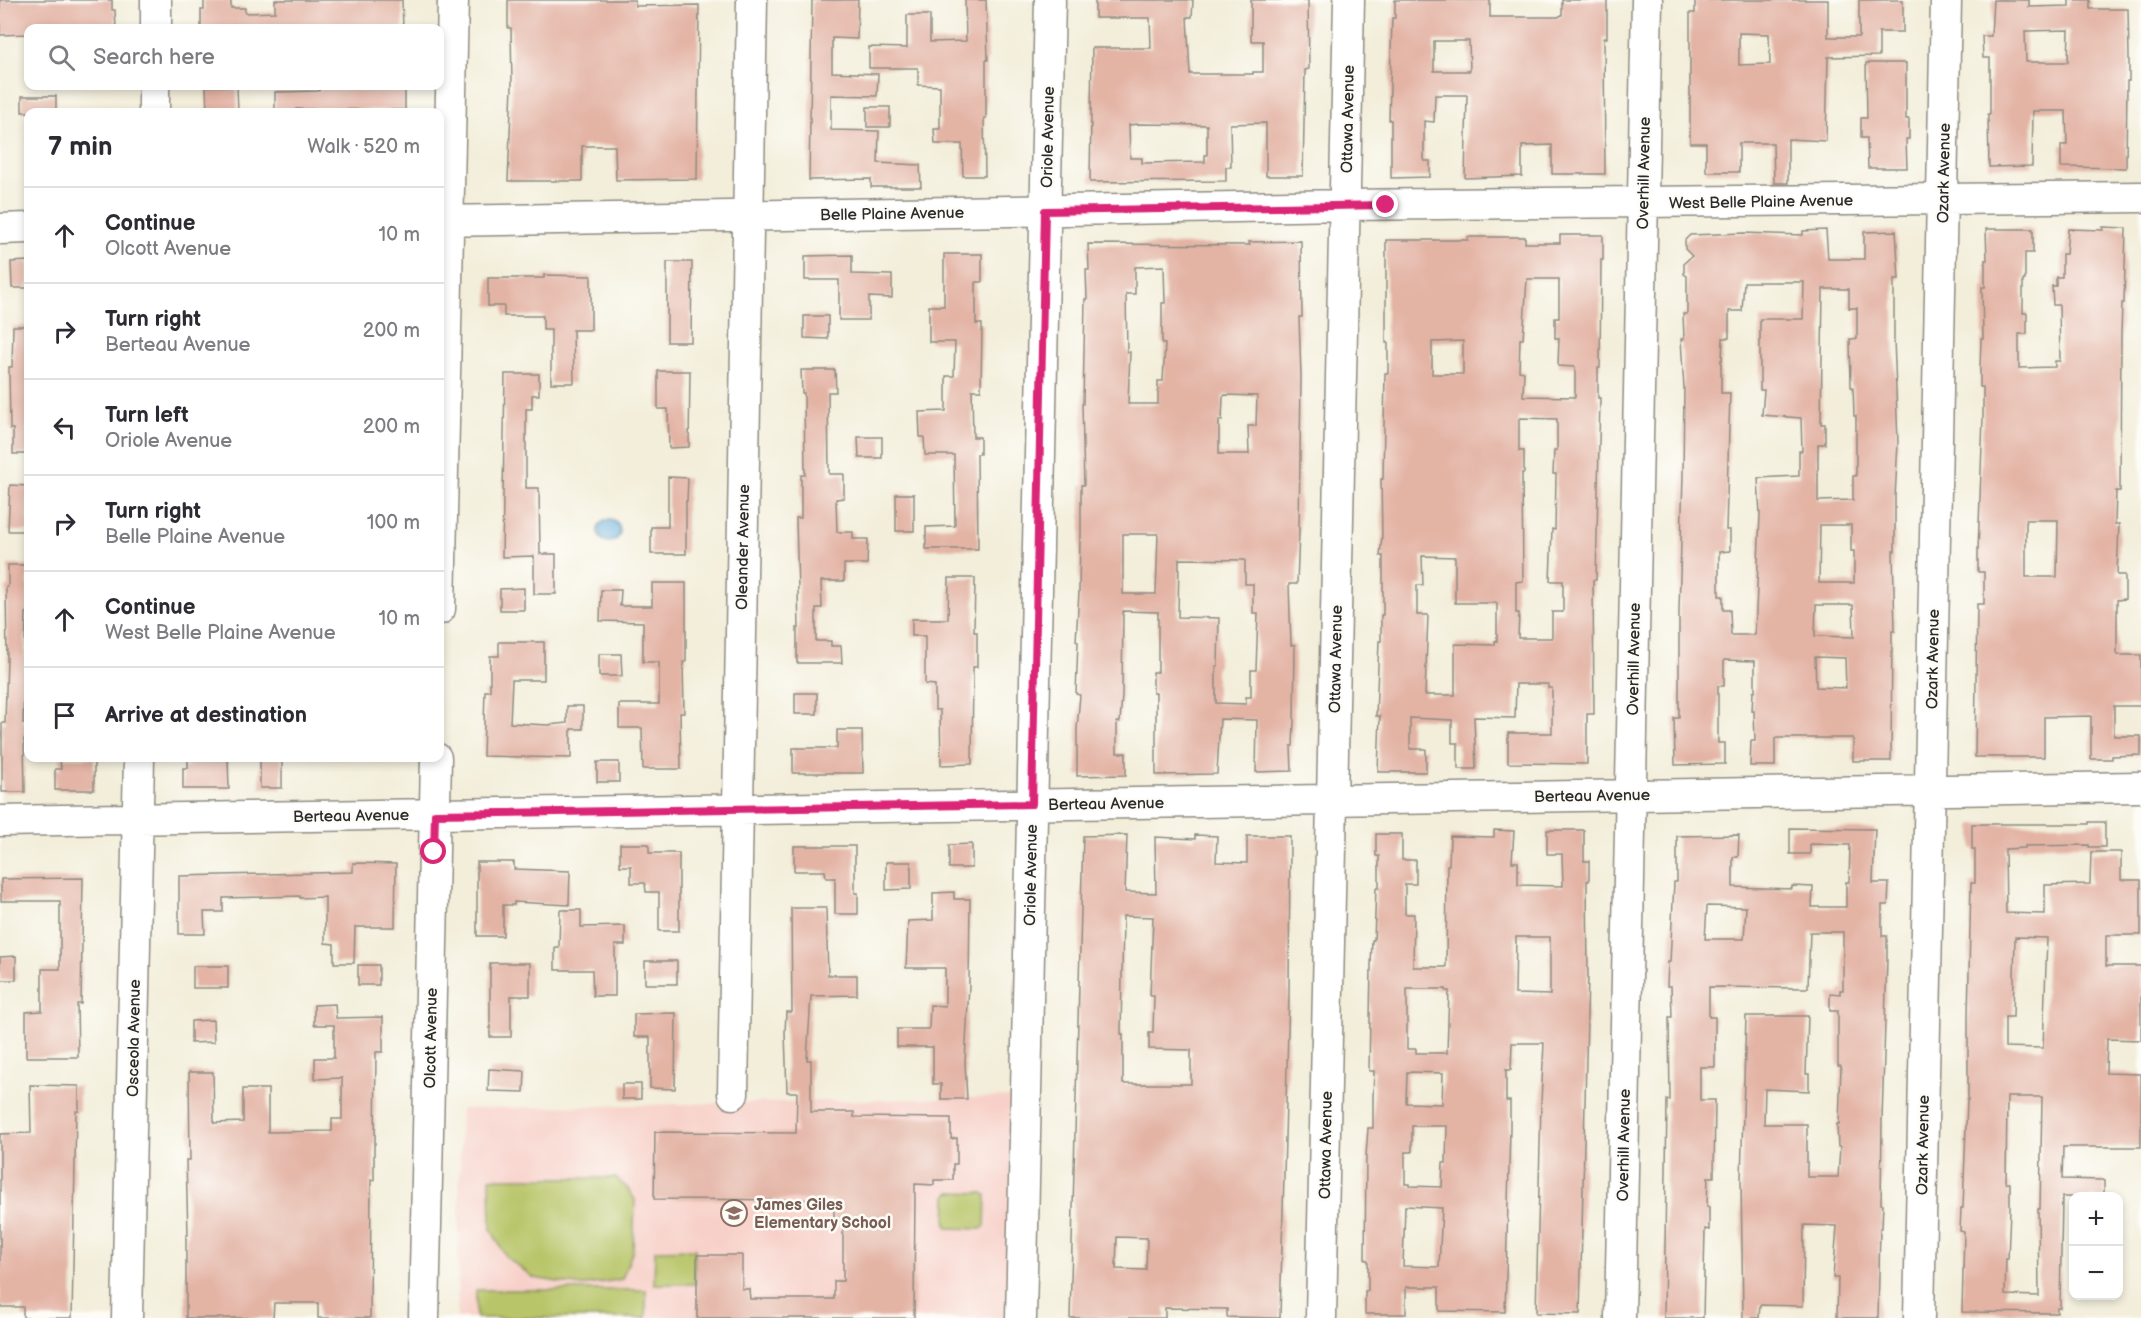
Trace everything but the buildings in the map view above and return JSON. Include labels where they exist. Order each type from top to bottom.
[{"type":"street","points":[[156,0],[156,24]]},
{"type":"street","points":[[444,221],[453,0]]},
{"type":"street","name":"Oleander Avenue","points":[[733,1094],[752,0]]},
{"type":"street","name":"Oriole Avenue","points":[[1021,1318],[1050,0]]},
{"type":"street","name":"Ottawa Avenue","points":[[1321,1318],[1349,0]]},
{"type":"street","name":"Overhill Avenue","points":[[1620,1318],[1647,0]]},
{"type":"street","name":"Ozark Avenue","points":[[1919,1318],[1946,0]]},
{"type":"street","points":[[154,90],[154,108]]},
{"type":"street","name":"West Belle Plaine Avenue","points":[[1345,205],[2141,197]]},
{"type":"street","name":"Belle Plaine Avenue","points":[[444,221],[1345,205]]},
{"type":"street","points":[[0,229],[24,228]]},
{"type":"street","name":"Osceola Avenue","points":[[127,1318],[139,762]]},
{"type":"street","name":"Olcott Avenue","points":[[424,1318],[436,762]]},
{"type":"street","name":"Berteau Avenue","points":[[0,821],[2141,787]]},
{"type":"shaded area","name":"James Giles Elementary School","points":[[1012,1097],[1008,1318],[457,1318],[461,1109]]},
{"type":"green space","points":[[490,1178],[616,1178],[628,1189],[635,1200],[633,1250],[622,1279],[582,1286],[534,1278],[506,1257],[491,1229]]},
{"type":"green space","points":[[950,1192],[986,1195],[985,1226],[981,1229],[949,1228],[946,1225],[947,1196]]},
{"type":"green space","points":[[695,1249],[695,1284],[654,1284],[655,1250]]},
{"type":"green space","points":[[476,1290],[646,1290],[646,1318],[476,1318]]},
{"type":"water","points":[[609,520],[617,523],[620,531],[617,539],[609,542],[601,539],[598,531],[601,523]]},
{"type":"place","name":"James Giles Elementary School","points":[[734,1213]]},
{"type":"route","points":[[434,852],[435,814],[1032,804],[1045,211],[1386,205]]}]
